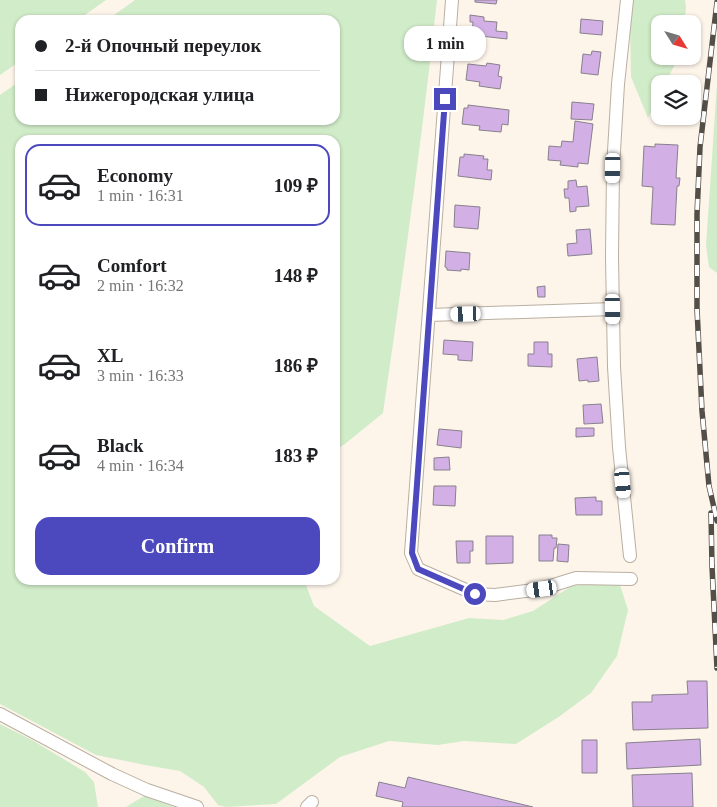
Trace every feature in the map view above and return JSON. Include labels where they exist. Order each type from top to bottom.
[{"type":"street","points":[[452,0],[412,553],[418,569],[475,594],[494,595],[542,589],[576,578],[631,579]]},
{"type":"street","points":[[627,0],[618,84],[613,168],[612,257],[614,367],[619,446],[630,556]]},
{"type":"street","points":[[429,316],[613,309]]},
{"type":"street","points":[[0,714],[112,774],[147,790],[197,807]]},
{"type":"green space","points":[[0,0],[106,0],[85,15],[15,15],[15,64],[0,75]]},
{"type":"green space","points":[[135,0],[437,0],[412,207],[383,413],[340,447],[340,135],[15,135],[15,585],[306,585],[314,606],[370,646],[469,618],[503,620],[533,611],[570,587],[593,582],[620,585],[628,610],[617,656],[591,693],[560,716],[516,744],[464,741],[438,745],[389,741],[340,757],[276,804],[226,807],[218,805],[204,787],[180,771],[96,755],[0,704],[0,95],[15,84],[15,125],[340,125],[340,15],[114,15]]},
{"type":"green space","points":[[633,0],[685,0],[685,15],[651,15],[651,65],[674,65],[670,75],[651,75],[651,112],[648,118],[631,77],[630,25]]},
{"type":"green space","points":[[717,84],[717,273],[709,267],[706,245]]},
{"type":"green space","points":[[0,724],[32,740],[85,772],[94,782],[98,807],[0,807]]},
{"type":"green space","points":[[144,796],[174,807],[126,807]]},
{"type":"building","points":[[475,0],[497,0],[496,4],[475,2]]},
{"type":"building","points":[[470,15],[484,17],[484,21],[497,22],[496,31],[507,32],[507,39],[472,35],[473,22],[470,22]]},
{"type":"building","points":[[581,19],[603,21],[602,35],[580,33]]},
{"type":"building","points":[[592,51],[601,52],[598,75],[581,73],[583,54],[591,55]]},
{"type":"building","points":[[487,63],[500,65],[498,76],[502,77],[500,89],[479,86],[480,82],[466,80],[468,64],[486,66]]},
{"type":"building","points":[[572,102],[594,104],[592,120],[571,119]]},
{"type":"building","points":[[468,105],[509,110],[508,125],[502,124],[501,132],[479,130],[480,126],[462,124],[464,108],[468,108]]},
{"type":"building","points":[[575,121],[593,124],[588,164],[578,163],[578,167],[560,165],[561,161],[548,160],[549,146],[561,147],[562,141],[573,142]]},
{"type":"building","points":[[655,144],[678,145],[676,178],[680,178],[679,186],[677,186],[675,225],[651,224],[653,187],[642,186],[644,146],[655,147]]},
{"type":"building","points":[[464,154],[484,156],[483,159],[488,159],[487,170],[492,170],[491,180],[458,176],[460,157],[464,157]]},
{"type":"building","points":[[576,180],[577,187],[587,186],[589,206],[576,207],[576,211],[570,212],[569,198],[565,198],[564,189],[568,189],[568,181]]},
{"type":"building","points":[[455,205],[480,207],[478,229],[454,227]]},
{"type":"building","points":[[590,229],[592,254],[568,256],[567,244],[577,243],[576,230]]},
{"type":"building","points":[[446,251],[470,253],[469,270],[447,270],[445,267]]},
{"type":"building","points":[[545,286],[545,297],[538,297],[537,287]]},
{"type":"building","points":[[444,340],[473,342],[472,361],[458,360],[458,355],[443,354]]},
{"type":"building","points":[[534,342],[548,342],[548,354],[552,354],[552,367],[528,366],[528,354],[534,354]]},
{"type":"building","points":[[597,357],[599,381],[579,381],[577,359]]},
{"type":"building","points":[[601,404],[603,423],[584,424],[583,405]]},
{"type":"building","points":[[576,428],[594,428],[594,436],[576,437]]},
{"type":"building","points":[[439,429],[462,431],[461,448],[437,445]]},
{"type":"building","points":[[449,457],[450,470],[434,470],[434,458]]},
{"type":"building","points":[[434,486],[456,486],[455,506],[433,505]]},
{"type":"building","points":[[596,497],[596,501],[602,501],[602,515],[576,515],[575,498]]},
{"type":"building","points":[[539,535],[552,535],[552,538],[557,538],[553,561],[539,561]]},
{"type":"building","points":[[486,536],[513,536],[513,563],[486,564]]},
{"type":"building","points":[[456,541],[473,541],[473,551],[470,551],[470,563],[457,563]]},
{"type":"building","points":[[558,544],[569,545],[568,562],[557,561]]},
{"type":"building","points":[[687,681],[707,681],[708,728],[633,730],[632,702],[652,702],[652,695],[688,694]]},
{"type":"building","points":[[700,739],[701,765],[627,769],[626,743]]},
{"type":"building","points":[[582,740],[597,740],[597,773],[582,773]]},
{"type":"building","points":[[692,773],[693,807],[633,807],[632,775]]},
{"type":"building","points":[[408,777],[533,807],[402,807],[403,802],[376,796],[379,782],[405,788]]},
{"type":"railway","points":[[717,2],[700,147],[697,214],[697,309],[702,411],[709,486],[717,521]]},
{"type":"railway","points":[[711,513],[717,668]]},
{"type":"route","points":[[445,99],[412,553],[418,569],[475,594]]}]
